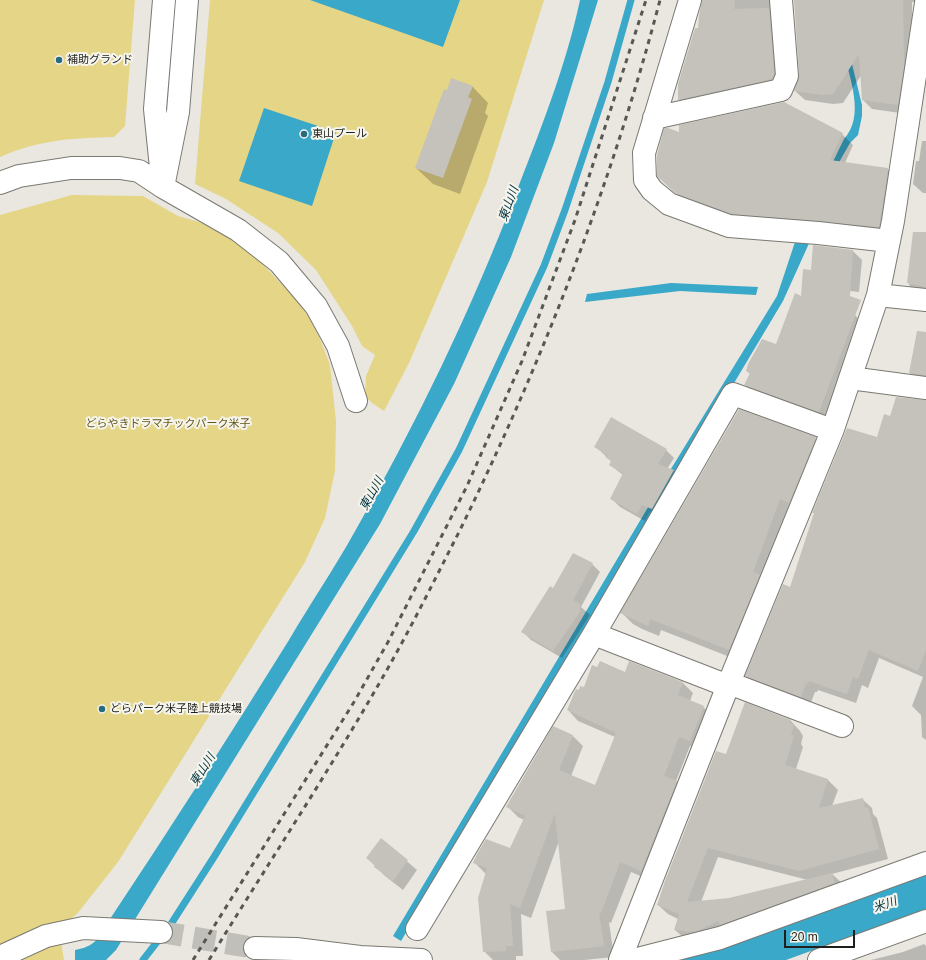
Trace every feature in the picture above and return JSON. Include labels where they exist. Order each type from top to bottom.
[{"type":"street","points":[[163,187],[155,109],[164,0]]},
{"type":"street","points":[[163,187],[178,112],[187,0]]},
{"type":"street","points":[[690,0],[644,153],[643,169],[645,180],[660,198],[690,213],[729,226],[818,233],[889,241]]},
{"type":"street","points":[[654,118],[781,90],[787,76],[781,0]]},
{"type":"street","points":[[620,960],[728,684],[832,430],[878,295],[889,241],[925,10]]},
{"type":"street","points":[[0,183],[19,176],[71,168],[120,168],[140,171],[163,187],[238,230],[279,262],[316,306],[338,346],[356,401]]},
{"type":"street","points":[[878,295],[926,300]]},
{"type":"street","points":[[850,378],[926,388]]},
{"type":"street","points":[[417,929],[594,634],[733,394],[832,430]]},
{"type":"street","points":[[594,634],[842,726]]},
{"type":"street","points":[[644,959],[720,938],[926,863]]},
{"type":"street","points":[[819,960],[926,920]]},
{"type":"street","points":[[0,956],[54,940],[83,928],[161,932]]},
{"type":"street","points":[[255,948],[296,949],[360,957],[421,960]]},
{"type":"green space","name":"補助グランド","points":[[0,0],[135,0],[125,126],[114,137],[69,139],[42,143],[14,151],[0,157]]},
{"type":"green space","points":[[210,0],[544,0],[487,182],[409,363],[384,411],[365,396],[366,376],[375,355],[362,346],[352,326],[316,270],[278,233],[226,199],[195,184]]},
{"type":"green space","name":"どらやきドラマチックパーク米子","points":[[72,195],[143,196],[178,216],[199,222],[229,236],[252,253],[293,296],[309,317],[320,339],[330,365],[336,421],[335,471],[325,518],[305,562],[118,862],[77,914],[68,921],[61,942],[64,960],[0,960],[0,215]]},
{"type":"water","points":[[310,0],[460,0],[443,47]]},
{"type":"water","points":[[580,0],[598,0],[554,143],[511,257],[454,384],[380,524],[116,950],[106,960],[75,960],[75,950],[82,949],[92,944],[102,933],[289,640],[354,533],[421,409],[461,324],[499,237],[552,98]]},
{"type":"water","points":[[844,53],[852,64],[862,105],[862,116],[858,135],[850,143],[817,201],[811,224],[811,239],[783,301],[401,941],[393,936],[666,477],[777,296],[795,242],[854,120],[854,98]]},
{"type":"water","points":[[264,108],[336,132],[312,206],[239,181]]},
{"type":"water","points":[[671,283],[758,287],[756,295],[680,291],[585,302],[587,294]]},
{"type":"water","name":"米川","points":[[926,873],[926,909],[786,960],[679,960]]},
{"type":"building","points":[[702,0],[735,0],[734,9],[769,8],[774,74],[772,79],[678,100],[678,84],[695,28],[698,28]]},
{"type":"building","points":[[794,0],[903,0],[904,68],[898,105],[862,100],[859,54],[833,94],[823,95],[794,91],[799,75]]},
{"type":"building","points":[[451,78],[473,86],[468,97],[472,99],[443,178],[415,168],[444,89],[447,90]]},
{"type":"building","points":[[784,102],[843,133],[830,160],[888,168],[879,227],[732,214],[675,193],[657,176],[657,155],[664,128],[679,132],[679,125]]},
{"type":"building","points":[[913,232],[926,232],[926,287],[907,283]]},
{"type":"building","points":[[813,245],[853,250],[850,296],[861,300],[819,412],[744,385],[750,373],[746,371],[748,364],[762,339],[776,344],[795,293],[801,296],[803,269],[811,270]]},
{"type":"building","points":[[917,331],[926,332],[926,375],[909,373]]},
{"type":"building","points":[[896,397],[926,400],[926,650],[918,671],[869,650],[858,679],[853,677],[847,694],[809,681],[808,684],[806,683],[801,697],[745,676],[783,584],[790,587],[814,513],[812,513],[847,428],[877,437],[884,414],[890,416]]},
{"type":"building","points":[[739,409],[816,437],[789,503],[780,499],[753,572],[760,575],[729,650],[650,619],[648,626],[620,613]]},
{"type":"building","points":[[611,417],[667,449],[658,464],[674,470],[652,509],[642,505],[637,514],[610,499],[623,473],[609,465],[611,461],[605,457],[607,455],[594,447]]},
{"type":"building","points":[[573,553],[593,563],[573,600],[580,604],[580,612],[553,651],[521,632],[550,586],[553,588]]},
{"type":"building","points":[[600,661],[625,672],[629,661],[683,682],[678,695],[704,706],[690,741],[679,737],[664,776],[677,781],[641,871],[620,862],[601,913],[599,913],[604,946],[551,952],[546,911],[565,909],[555,813],[520,908],[510,904],[513,946],[506,946],[506,951],[483,952],[478,898],[487,868],[473,863],[486,839],[510,848],[525,816],[506,807],[553,726],[573,735],[559,770],[595,785],[616,733],[567,710],[576,689],[579,690],[580,686],[584,687],[592,665],[597,667]]},
{"type":"building","points":[[745,702],[791,720],[790,723],[794,725],[791,735],[794,736],[785,765],[828,779],[819,808],[863,798],[865,808],[868,807],[879,849],[799,871],[708,848],[687,902],[729,898],[832,873],[835,883],[720,925],[718,921],[695,932],[674,930],[679,914],[657,905],[716,751],[726,754]]},
{"type":"building","points":[[381,838],[408,860],[393,881],[374,867],[375,865],[366,858]]},
{"type":"waterway","points":[[143,960],[171,924],[214,857],[414,531],[459,450],[544,266],[565,210],[608,82],[631,0]]},
{"type":"tunnel","points":[[161,932],[255,948]]},
{"type":"railway","points":[[193,960],[354,702],[388,642],[467,486],[522,361],[575,220],[646,0]]},
{"type":"railway","points":[[209,960],[317,787],[380,682],[460,530],[520,401],[573,270],[598,203],[620,136],[660,0]]},
{"type":"place","name":"補助グランド","points":[[59,60]]},
{"type":"place","name":"東山プール","points":[[304,134]]},
{"type":"place","name":"どらパーク米子陸上競技場","points":[[102,709]]},
{"type":"water label","name":"東山川","points":[[509,204]]},
{"type":"water label","name":"東山川","points":[[372,494]]},
{"type":"water label","name":"東山川","points":[[203,770]]}]
